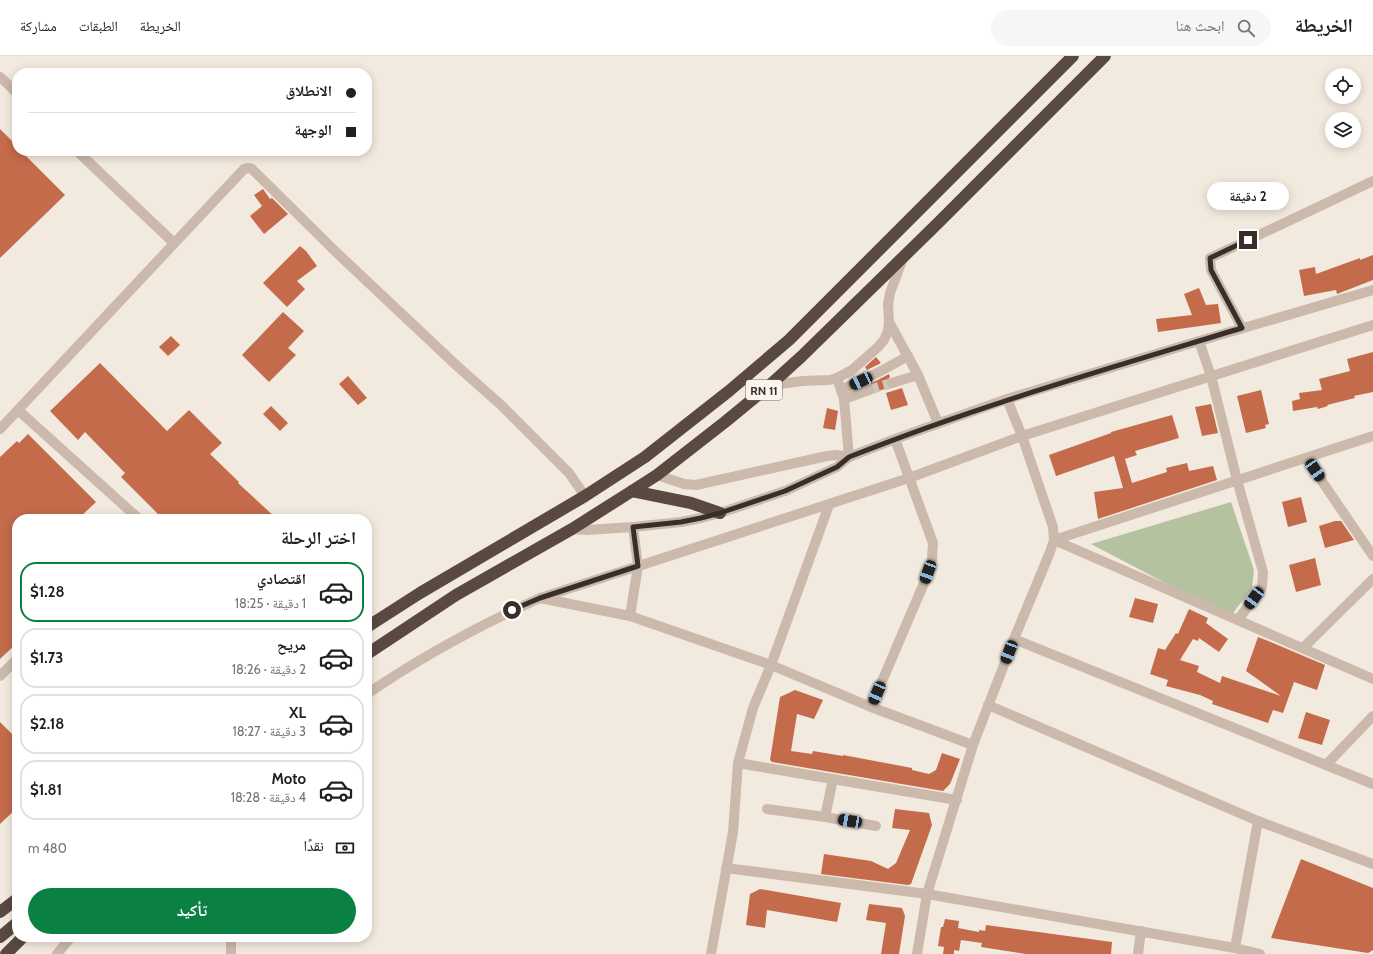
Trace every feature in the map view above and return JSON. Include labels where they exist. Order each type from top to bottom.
[{"type":"highway","name":"RN 11","points":[[372,624],[586,496],[645,457],[729,391],[790,340],[1073,56]]},
{"type":"highway","name":"RN 11","points":[[372,651],[456,595],[572,529],[632,491],[657,474],[770,385],[904,256],[1105,56]]},
{"type":"highway","points":[[632,491],[691,503],[720,513]]},
{"type":"highway","points":[[0,904],[12,898]]},
{"type":"highway","points":[[0,912],[12,903]]},
{"type":"highway","points":[[0,936],[12,927]]},
{"type":"highway","points":[[6,954],[18,942]]},
{"type":"street","points":[[0,77],[12,88]]},
{"type":"street","points":[[82,156],[174,244]]},
{"type":"street","points":[[0,429],[244,170],[249,168],[252,169],[336,252],[456,365],[501,405],[569,473],[586,496]]},
{"type":"street","points":[[1242,328],[1211,270],[1210,258],[1373,181]]},
{"type":"street","points":[[770,385],[803,380],[829,380],[837,378],[852,370],[878,347],[884,340],[888,331],[888,304],[890,293],[904,256]]},
{"type":"street","points":[[572,529],[587,530],[681,522],[720,513],[785,491],[837,467],[849,457],[938,423],[1008,399],[1373,290]]},
{"type":"street","points":[[889,322],[918,375],[938,423]]},
{"type":"street","points":[[372,691],[402,670],[498,617],[540,598],[829,505],[909,478],[1022,436],[1373,325]]},
{"type":"street","points":[[1199,341],[1211,376],[1237,480],[1263,572],[1262,587],[1238,620]]},
{"type":"street","points":[[843,394],[908,356]]},
{"type":"street","points":[[892,383],[918,375]]},
{"type":"street","points":[[837,378],[843,394],[849,457]]},
{"type":"street","points":[[843,394],[869,390]]},
{"type":"street","points":[[917,954],[927,894],[973,745],[1054,540],[1053,526],[1008,399]]},
{"type":"street","points":[[18,410],[133,514]]},
{"type":"street","points":[[1054,540],[1373,436]]},
{"type":"street","points":[[871,707],[924,584],[932,560],[933,543],[896,439]]},
{"type":"street","points":[[657,474],[680,483],[696,485],[828,456],[836,455],[849,457]]},
{"type":"street","points":[[1306,458],[1373,556]]},
{"type":"street","points":[[711,954],[733,832],[738,762],[753,708],[771,665],[829,505]]},
{"type":"street","points":[[630,616],[638,566],[633,527]]},
{"type":"street","points":[[1054,540],[1373,679]]},
{"type":"street","points":[[1303,648],[1373,579]]},
{"type":"street","points":[[540,598],[630,616],[771,665],[871,707],[973,745]]},
{"type":"street","points":[[1014,639],[1373,784]]},
{"type":"street","points":[[0,676],[12,664]]},
{"type":"street","points":[[988,705],[1258,821],[1373,864]]},
{"type":"street","points":[[1326,765],[1373,716]]},
{"type":"street","points":[[738,762],[957,800]]},
{"type":"street","points":[[825,817],[833,779]]},
{"type":"street","points":[[767,809],[876,826]]},
{"type":"street","points":[[1235,948],[1258,821]]},
{"type":"street","points":[[726,868],[927,894],[1141,931],[1260,954]]},
{"type":"street","points":[[1138,954],[1141,931]]},
{"type":"street","points":[[57,954],[67,942]]},
{"type":"street","points":[[231,942],[231,954]]},
{"type":"green space","points":[[1231,502],[1254,570],[1252,588],[1230,617],[1091,544]]},
{"type":"building","points":[[0,129],[12,141],[12,156],[26,156],[65,195],[0,258]]},
{"type":"building","points":[[263,189],[270,199],[272,198],[288,214],[264,234],[250,216],[262,206],[254,195]]},
{"type":"building","points":[[300,246],[306,251],[317,266],[297,281],[305,289],[287,307],[263,283]]},
{"type":"building","points":[[1373,255],[1373,280],[1337,294],[1336,290],[1304,296],[1299,270],[1315,267],[1316,274],[1360,258],[1360,260]]},
{"type":"building","points":[[1199,288],[1206,305],[1218,304],[1221,323],[1158,332],[1156,319],[1192,315],[1184,294]]},
{"type":"building","points":[[283,312],[304,331],[288,348],[296,355],[269,382],[242,355]]},
{"type":"building","points":[[171,336],[180,345],[168,356],[159,347]]},
{"type":"building","points":[[1373,352],[1373,392],[1354,396],[1355,398],[1327,405],[1328,406],[1318,409],[1317,407],[1293,411],[1292,401],[1300,399],[1299,393],[1322,390],[1319,379],[1350,371],[1347,359]]},
{"type":"building","points":[[876,357],[881,363],[867,370],[865,367]]},
{"type":"building","points":[[100,363],[167,431],[189,410],[222,443],[210,454],[239,482],[238,483],[272,514],[158,514],[121,477],[125,473],[85,432],[78,440],[50,411]]},
{"type":"building","points":[[889,374],[890,377],[886,382],[888,388],[875,392],[875,387],[870,384]]},
{"type":"building","points":[[348,376],[367,398],[358,405],[339,384]]},
{"type":"building","points":[[902,388],[908,405],[891,410],[886,393]]},
{"type":"building","points":[[1261,390],[1269,424],[1265,425],[1266,428],[1246,433],[1237,396]]},
{"type":"building","points":[[1211,404],[1218,433],[1202,436],[1195,407]]},
{"type":"building","points":[[271,406],[288,423],[280,431],[263,414]]},
{"type":"building","points":[[827,408],[838,411],[835,430],[823,428]]},
{"type":"building","points":[[1172,415],[1179,438],[1135,451],[1137,455],[1125,459],[1132,483],[1167,472],[1166,468],[1187,463],[1189,471],[1213,466],[1217,480],[1098,519],[1094,492],[1123,488],[1114,456],[1056,476],[1049,455],[1111,432]]},
{"type":"building","points":[[28,434],[96,502],[83,514],[12,514],[12,648],[0,659],[0,457],[17,441],[19,443]]},
{"type":"building","points":[[1301,497],[1307,522],[1288,527],[1282,502]]},
{"type":"building","points":[[1335,521],[1341,521],[1354,540],[1325,548],[1319,526]]},
{"type":"building","points":[[1315,558],[1321,585],[1296,592],[1289,565]]},
{"type":"building","points":[[1135,598],[1158,604],[1153,623],[1129,617]]},
{"type":"building","points":[[1189,609],[1208,618],[1206,623],[1228,639],[1219,652],[1199,638],[1198,641],[1193,639],[1180,660],[1199,666],[1197,672],[1220,683],[1222,676],[1281,696],[1246,671],[1258,637],[1325,665],[1317,690],[1294,682],[1283,713],[1273,710],[1268,723],[1212,704],[1213,701],[1200,695],[1166,686],[1168,680],[1150,674],[1158,648],[1165,650],[1176,633],[1178,634]]},
{"type":"building","points":[[795,690],[823,700],[814,719],[797,714],[791,751],[812,754],[813,751],[843,755],[912,768],[912,770],[929,774],[936,770],[942,753],[960,759],[950,784],[943,791],[772,762],[770,760],[780,697]]},
{"type":"building","points":[[1306,712],[1330,720],[1322,745],[1298,738]]},
{"type":"building","points":[[0,722],[12,734],[12,813],[0,824]]},
{"type":"building","points":[[895,809],[929,813],[932,825],[911,884],[908,885],[821,874],[824,854],[871,861],[888,869],[896,863],[910,830],[892,828]]},
{"type":"building","points":[[1301,859],[1373,888],[1373,950],[1368,953],[1271,938]]},
{"type":"building","points":[[760,889],[841,903],[837,922],[767,910],[765,928],[746,925],[750,894]]},
{"type":"building","points":[[869,904],[902,908],[905,916],[899,954],[881,954],[886,923],[866,920]]},
{"type":"building","points":[[945,919],[959,921],[958,928],[979,932],[979,930],[985,931],[986,925],[1112,942],[1111,954],[1026,954],[981,947],[982,943],[961,940],[959,951],[954,950],[954,954],[943,954],[944,947],[938,946],[941,927],[943,927]]},
{"type":"tunnel","points":[[869,390],[892,383]]},
{"type":"route","points":[[512,610],[540,598],[638,566],[633,527],[681,522],[720,513],[785,491],[837,467],[849,457],[938,423],[1008,399],[1242,328],[1211,270],[1210,258],[1248,240]]}]
